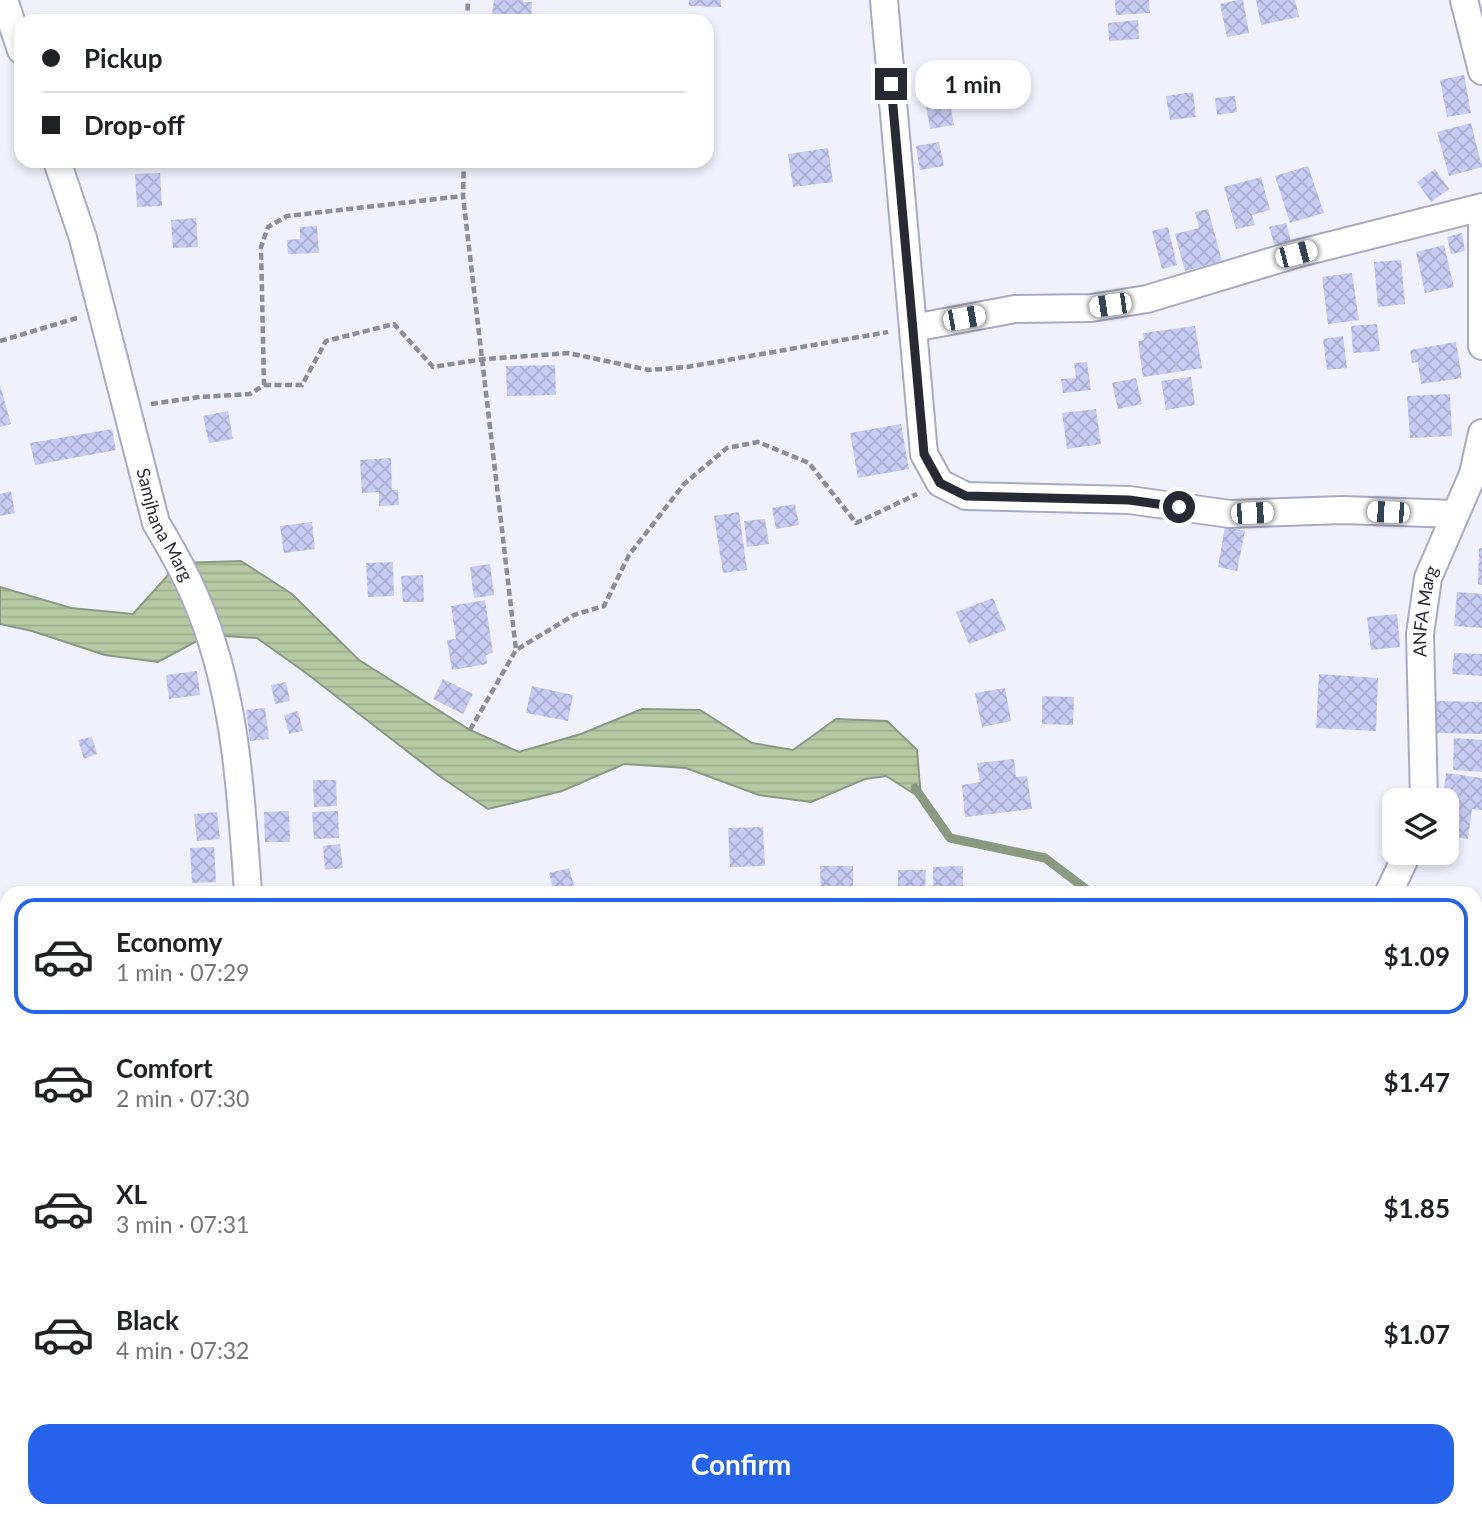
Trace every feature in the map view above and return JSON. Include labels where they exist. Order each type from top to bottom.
[{"type":"street","points":[[4,0],[14,29]]},
{"type":"street","points":[[884,0],[924,454],[940,483],[966,496],[1129,500],[1230,514],[1343,510],[1455,514]]},
{"type":"street","points":[[1464,0],[1482,71]]},
{"type":"street","name":"Samjhana Marg","points":[[59,168],[83,238],[156,523],[197,602],[223,679],[242,804],[248,886]]},
{"type":"street","points":[[913,328],[1016,309],[1091,308],[1147,299],[1296,254],[1482,207]]},
{"type":"street","points":[[1482,226],[1482,346]]},
{"type":"street","name":"ANFA Marg","points":[[1424,788],[1420,634],[1428,578],[1473,474],[1482,433]]},
{"type":"street","points":[[1392,886],[1402,865]]},
{"type":"path","points":[[464,168],[463,196],[516,650]]},
{"type":"path","points":[[264,385],[261,247],[268,227],[287,216],[463,196]]},
{"type":"path","points":[[0,341],[52,324],[102,312]]},
{"type":"path","points":[[126,408],[200,397],[250,394],[264,385],[302,386],[326,341],[394,324],[433,367],[484,359],[568,353],[649,370],[687,367],[913,328]]},
{"type":"path","points":[[470,730],[516,650],[574,615],[604,606],[637,544],[684,484],[727,448],[758,442],[809,463],[856,523],[940,483]]},
{"type":"shaded area","points":[[241,561],[292,594],[359,660],[470,730],[519,752],[581,734],[642,709],[700,710],[752,743],[793,750],[836,719],[887,721],[917,750],[921,798],[886,776],[865,779],[811,802],[759,795],[686,768],[624,764],[562,791],[488,809],[438,775],[257,638],[208,635],[158,662],[105,655],[32,631],[0,624],[0,587],[71,608],[133,614],[179,563]]},
{"type":"building","points":[[494,0],[532,2],[531,14],[492,14]]},
{"type":"building","points":[[689,0],[721,0],[721,7],[689,6]]},
{"type":"building","points":[[1115,0],[1149,0],[1150,13],[1116,15]]},
{"type":"building","points":[[1243,0],[1249,33],[1227,37],[1220,4]]},
{"type":"building","points":[[1256,0],[1295,0],[1299,17],[1261,25]]},
{"type":"building","points":[[1138,20],[1139,39],[1109,41],[1108,23]]},
{"type":"building","points":[[1464,75],[1471,113],[1447,117],[1440,80]]},
{"type":"building","points":[[946,83],[954,125],[930,129],[923,88]]},
{"type":"building","points":[[1193,92],[1196,117],[1170,120],[1166,96]]},
{"type":"building","points":[[1235,96],[1237,112],[1217,115],[1215,98]]},
{"type":"building","points":[[1471,123],[1482,167],[1449,176],[1437,132]]},
{"type":"building","points":[[939,142],[944,166],[920,170],[916,146]]},
{"type":"building","points":[[828,148],[833,182],[793,187],[788,154]]},
{"type":"building","points":[[1308,166],[1324,213],[1290,223],[1275,176]]},
{"type":"building","points":[[1435,169],[1449,189],[1431,202],[1417,182]]},
{"type":"building","points":[[160,173],[162,206],[137,207],[135,174]]},
{"type":"building","points":[[1261,177],[1270,210],[1252,215],[1255,225],[1236,229],[1224,187]]},
{"type":"building","points":[[1208,209],[1222,261],[1185,271],[1175,234],[1199,228],[1195,212]]},
{"type":"building","points":[[196,218],[198,247],[173,248],[171,220]]},
{"type":"building","points":[[1286,223],[1292,245],[1276,250],[1269,227]]},
{"type":"building","points":[[317,226],[319,253],[288,254],[287,240],[300,239],[300,227]]},
{"type":"building","points":[[1168,227],[1177,265],[1162,269],[1152,231]]},
{"type":"building","points":[[1462,233],[1465,251],[1451,254],[1447,237]]},
{"type":"building","points":[[1444,245],[1454,287],[1425,293],[1416,252]]},
{"type":"building","points":[[1401,260],[1405,304],[1378,307],[1374,262]]},
{"type":"building","points":[[1352,273],[1359,320],[1328,324],[1322,277]]},
{"type":"building","points":[[1377,324],[1380,351],[1353,353],[1351,326]]},
{"type":"building","points":[[1195,326],[1202,368],[1143,377],[1138,341],[1144,340],[1143,333]]},
{"type":"building","points":[[1343,336],[1347,368],[1327,370],[1323,339]]},
{"type":"building","points":[[1456,342],[1462,378],[1421,384],[1418,362],[1412,363],[1410,350]]},
{"type":"building","points":[[1087,362],[1091,390],[1063,393],[1061,379],[1076,378],[1074,363]]},
{"type":"building","points":[[555,365],[556,395],[507,396],[506,366]]},
{"type":"building","points":[[1191,377],[1195,405],[1166,410],[1161,381]]},
{"type":"building","points":[[1136,378],[1142,404],[1118,409],[1112,383]]},
{"type":"building","points":[[0,385],[11,424],[0,427]]},
{"type":"building","points":[[1450,394],[1452,436],[1410,438],[1407,396]]},
{"type":"building","points":[[1096,409],[1101,444],[1067,449],[1062,413]]},
{"type":"building","points":[[228,411],[233,439],[209,443],[203,416]]},
{"type":"building","points":[[901,424],[909,469],[858,478],[850,433]]},
{"type":"building","points":[[112,429],[116,450],[35,465],[30,443]]},
{"type":"building","points":[[391,458],[392,490],[398,490],[399,505],[379,506],[379,492],[362,493],[360,460]]},
{"type":"building","points":[[11,491],[15,513],[0,516],[0,494]]},
{"type":"building","points":[[795,504],[799,525],[776,529],[772,508]]},
{"type":"building","points":[[739,512],[747,570],[723,573],[714,516]]},
{"type":"building","points":[[765,519],[769,544],[747,547],[744,521]]},
{"type":"building","points":[[312,522],[315,549],[284,553],[280,526]]},
{"type":"building","points":[[1225,527],[1245,531],[1237,571],[1218,567]]},
{"type":"building","points":[[1479,548],[1482,548],[1482,585],[1478,584]]},
{"type":"building","points":[[393,562],[394,596],[368,597],[366,563]]},
{"type":"building","points":[[490,564],[494,595],[474,598],[470,567]]},
{"type":"building","points":[[423,575],[424,602],[403,602],[401,576]]},
{"type":"building","points":[[1457,592],[1482,594],[1482,628],[1454,626]]},
{"type":"building","points":[[993,598],[1006,630],[969,644],[956,612]]},
{"type":"building","points":[[485,600],[493,653],[486,655],[487,664],[452,670],[447,640],[456,639],[451,606]]},
{"type":"building","points":[[1397,614],[1400,647],[1371,650],[1367,617]]},
{"type":"building","points":[[1454,653],[1482,654],[1482,676],[1452,674]]},
{"type":"building","points":[[197,671],[200,695],[169,699],[166,675]]},
{"type":"building","points":[[1319,674],[1378,678],[1376,731],[1316,728]]},
{"type":"building","points":[[443,679],[473,694],[463,714],[433,699]]},
{"type":"building","points":[[286,682],[290,701],[275,704],[271,685]]},
{"type":"building","points":[[532,686],[573,695],[568,721],[526,713]]},
{"type":"building","points":[[1005,688],[1011,721],[982,727],[975,693]]},
{"type":"building","points":[[1042,696],[1074,697],[1073,725],[1042,724]]},
{"type":"building","points":[[1436,701],[1482,702],[1482,734],[1436,733]]},
{"type":"building","points":[[265,708],[269,739],[250,741],[246,710]]},
{"type":"building","points":[[298,711],[303,731],[289,734],[284,715]]},
{"type":"building","points":[[92,737],[97,754],[84,759],[78,740]]},
{"type":"building","points":[[1454,738],[1482,740],[1482,772],[1453,770]]},
{"type":"building","points":[[1014,759],[1016,777],[1027,776],[1032,809],[965,817],[962,785],[980,782],[977,763]]},
{"type":"building","points":[[1446,773],[1482,778],[1482,810],[1472,809],[1468,839],[1459,838],[1459,788],[1444,788]]},
{"type":"building","points":[[313,780],[336,780],[337,806],[314,807]]},
{"type":"building","points":[[289,811],[290,842],[265,842],[264,812]]},
{"type":"building","points":[[338,811],[339,838],[314,839],[312,812]]},
{"type":"building","points":[[217,812],[220,839],[197,841],[194,814]]},
{"type":"building","points":[[763,827],[765,866],[730,867],[728,828]]},
{"type":"building","points":[[340,844],[343,868],[325,870],[323,846]]},
{"type":"building","points":[[214,847],[216,882],[192,883],[190,848]]},
{"type":"building","points":[[820,866],[853,866],[853,886],[821,886]]},
{"type":"building","points":[[963,866],[963,886],[933,886],[933,867]]},
{"type":"building","points":[[569,868],[574,886],[552,886],[549,873]]},
{"type":"building","points":[[898,870],[926,870],[925,886],[898,886]]},
{"type":"waterway","points":[[915,788],[950,838],[1045,858],[1082,886]]},
{"type":"route","points":[[891,84],[924,454],[940,483],[966,496],[1129,500],[1179,507]]}]
